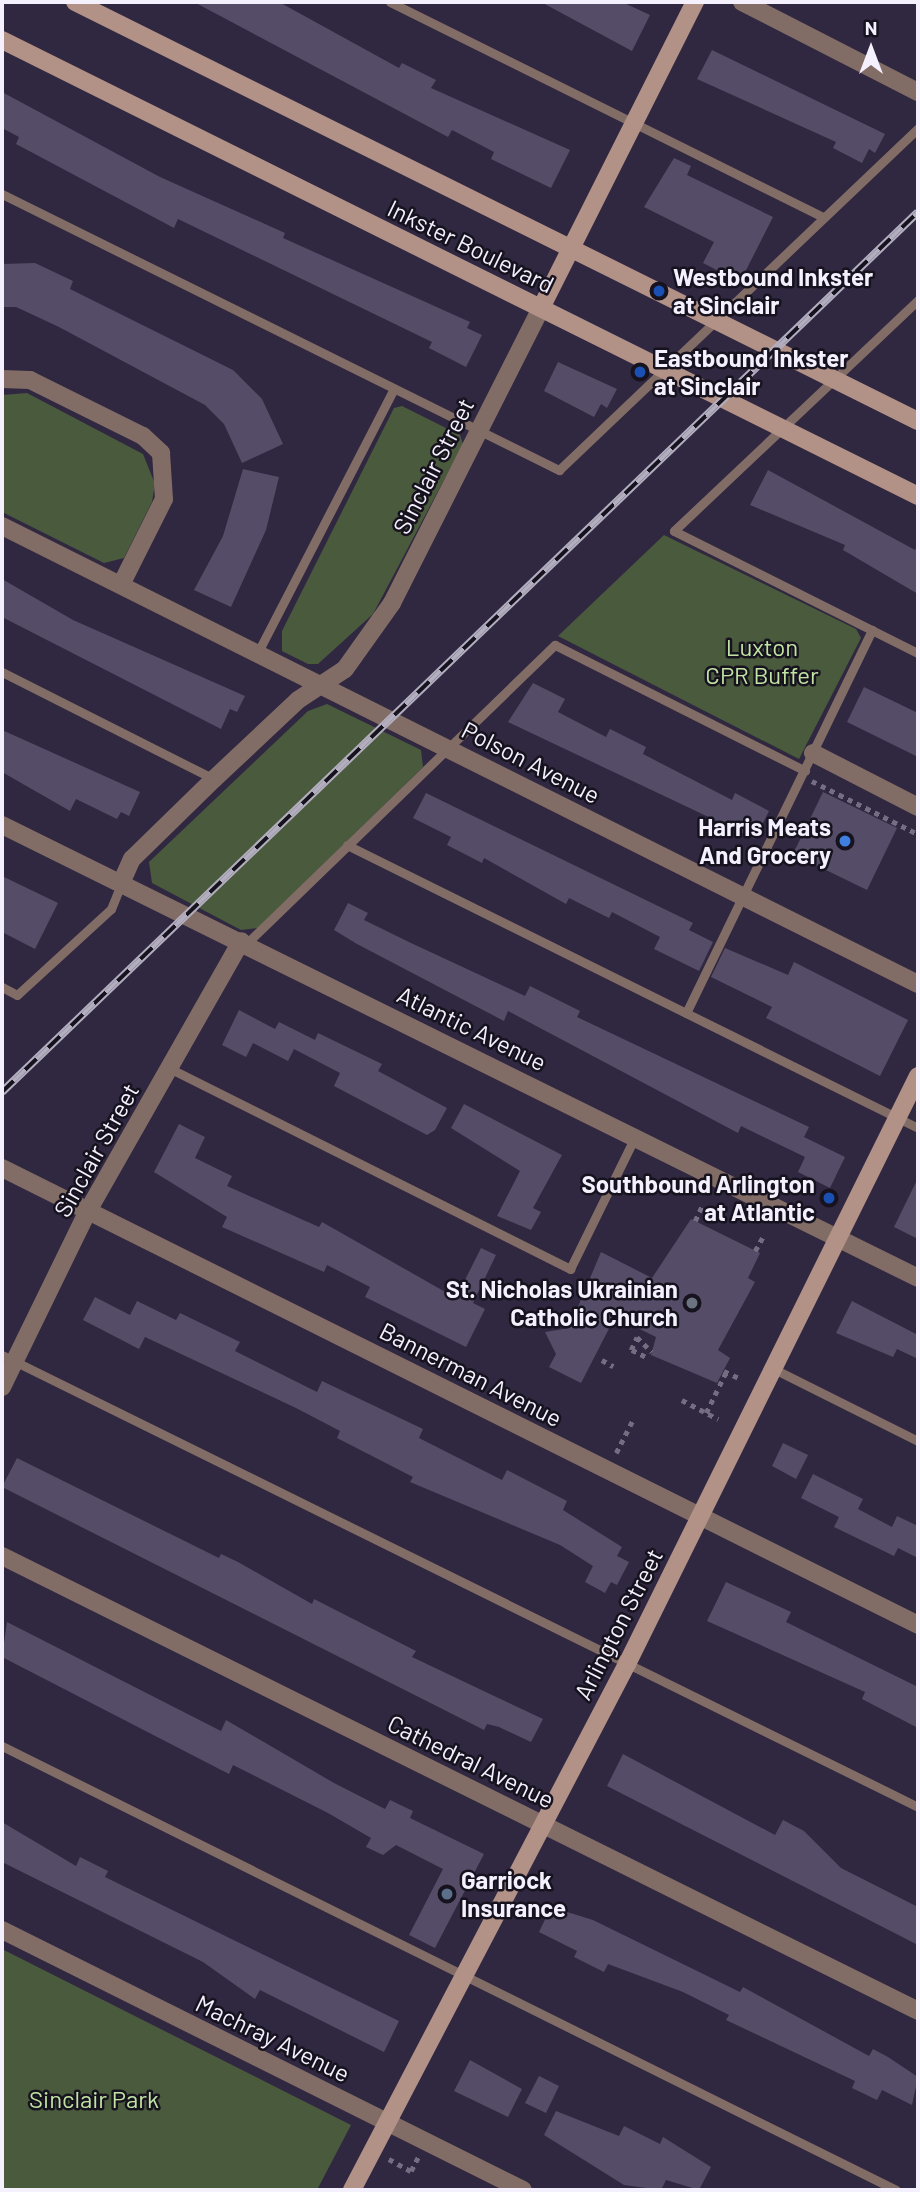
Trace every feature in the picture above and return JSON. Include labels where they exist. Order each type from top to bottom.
[{"type":"main road","name":"Inkster Boulevard","points":[[75,2],[918,421]]},
{"type":"main road","name":"Sinclair Street","points":[[541,308],[695,2]]},
{"type":"main road","name":"Inkster Boulevard","points":[[2,40],[918,496]]},
{"type":"main road","name":"Arlington Street","points":[[352,2190],[468,1976],[627,1664],[918,1076]]},
{"type":"street","points":[[742,2],[918,92]]},
{"type":"street","name":"Sinclair Street","points":[[122,881],[132,859],[214,779],[320,683],[345,669],[393,603],[541,308]]},
{"type":"street","points":[[2,379],[30,380],[143,436],[161,453],[163,499],[121,585]]},
{"type":"street","name":"Polson Avenue","points":[[2,526],[918,984]]},
{"type":"street","points":[[813,753],[918,807]]},
{"type":"street","name":"Atlantic Avenue","points":[[2,825],[122,881],[918,1278]]},
{"type":"street","name":"Sinclair Street","points":[[2,1387],[8,1358],[89,1209],[243,942]]},
{"type":"street","name":"Bannerman Avenue","points":[[2,1168],[89,1209],[918,1625]]},
{"type":"street","name":"Cathedral Avenue","points":[[2,1556],[918,2011]]},
{"type":"street","name":"Machray Avenue","points":[[2,1930],[515,2188]]},
{"type":"lane","points":[[390,2],[824,217]]},
{"type":"lane","points":[[2,194],[559,470],[918,128]]},
{"type":"lane","points":[[918,300],[674,531],[918,653]]},
{"type":"lane","points":[[258,652],[393,390]]},
{"type":"lane","points":[[686,1013],[873,630]]},
{"type":"lane","points":[[243,942],[555,645],[803,774]]},
{"type":"lane","points":[[2,672],[214,779]]},
{"type":"lane","points":[[347,845],[918,1128]]},
{"type":"lane","points":[[2,988],[17,995],[111,909],[122,881]]},
{"type":"lane","points":[[169,1068],[570,1269],[635,1137]]},
{"type":"lane","points":[[8,1358],[918,1807]]},
{"type":"lane","points":[[774,1369],[918,1441]]},
{"type":"lane","points":[[2,1746],[896,2190]]},
{"type":"path","points":[[803,774],[918,834]]},
{"type":"path","points":[[695,1221],[703,1204]]},
{"type":"path","points":[[755,1251],[764,1235]]},
{"type":"path","points":[[645,1357],[631,1350],[637,1337],[652,1352]]},
{"type":"path","points":[[602,1360],[613,1366]]},
{"type":"path","points":[[706,1413],[725,1372],[739,1378]]},
{"type":"path","points":[[682,1401],[718,1419]]},
{"type":"path","points":[[608,1470],[633,1420]]},
{"type":"green space","points":[[27,393],[143,454],[155,484],[152,502],[124,558],[104,563],[2,512],[2,395]]},
{"type":"green space","points":[[402,406],[460,435],[463,444],[373,614],[318,664],[308,664],[282,651],[282,631],[394,408]]},
{"type":"green space","name":"Luxton CPR Buffer","points":[[664,535],[856,629],[861,638],[799,759],[558,636]]},
{"type":"green space","points":[[327,704],[421,750],[423,767],[258,928],[241,930],[152,883],[149,862],[308,711]]},
{"type":"green space","name":"Sinclair Park","points":[[2,1949],[351,2125],[317,2190],[2,2190]]},
{"type":"building","points":[[194,2],[279,2],[399,68],[402,63],[436,80],[431,88],[570,150],[551,188],[491,159],[494,152],[452,130],[448,137]]},
{"type":"building","points":[[541,2],[622,2],[650,15],[632,51]]},
{"type":"building","points":[[712,50],[885,134],[875,153],[869,149],[862,163],[833,148],[836,142],[697,79]]},
{"type":"building","points":[[2,92],[160,177],[285,233],[283,238],[470,322],[467,328],[482,335],[466,367],[429,348],[432,342],[178,219],[174,228],[16,144],[19,137],[2,128]]},
{"type":"building","points":[[674,158],[691,166],[687,175],[773,217],[740,282],[703,263],[714,242],[644,207]]},
{"type":"building","points":[[35,263],[73,281],[70,289],[233,370],[262,399],[283,444],[242,463],[224,424],[205,405],[59,327],[16,307],[2,307],[2,264]]},
{"type":"building","points":[[558,362],[617,389],[607,408],[601,404],[594,417],[544,391]]},
{"type":"building","points":[[243,469],[279,477],[266,530],[231,607],[194,590],[223,536]]},
{"type":"building","points":[[768,470],[915,550],[918,543],[918,594],[843,550],[845,545],[750,505]]},
{"type":"building","points":[[2,579],[73,620],[245,696],[237,712],[230,709],[221,729],[2,617]]},
{"type":"building","points":[[533,683],[565,699],[558,712],[606,737],[610,729],[646,747],[643,754],[732,800],[735,793],[769,811],[755,839],[508,722]]},
{"type":"building","points":[[864,687],[918,713],[918,757],[847,722]]},
{"type":"building","points":[[2,730],[140,792],[129,816],[121,812],[117,819],[76,799],[70,811],[2,772]]},
{"type":"building","name":"Harris Meats And Grocery","points":[[823,792],[897,828],[867,890],[793,854]]},
{"type":"building","points":[[426,793],[693,923],[689,930],[713,942],[699,971],[654,949],[660,937],[612,912],[609,918],[569,898],[566,904],[484,858],[482,863],[447,845],[451,837],[413,818]]},
{"type":"building","points":[[2,876],[58,903],[35,949],[2,932]]},
{"type":"building","points":[[348,903],[368,913],[364,920],[411,943],[525,996],[530,986],[580,1011],[577,1017],[809,1127],[804,1137],[845,1157],[830,1188],[798,1172],[805,1157],[741,1126],[738,1133],[508,1011],[504,1021],[357,944],[334,930]]},
{"type":"building","points":[[725,948],[788,975],[794,962],[908,1020],[880,1076],[766,1018],[772,1007],[711,977]]},
{"type":"building","points":[[239,1010],[275,1029],[279,1022],[315,1040],[318,1033],[382,1064],[378,1071],[447,1108],[435,1130],[427,1135],[334,1086],[340,1073],[294,1049],[288,1061],[253,1043],[246,1057],[222,1045]]},
{"type":"building","points":[[464,1104],[562,1155],[533,1208],[541,1212],[531,1230],[497,1216],[520,1171],[451,1128]]},
{"type":"building","points":[[179,1124],[205,1137],[195,1158],[232,1176],[227,1186],[319,1227],[322,1222],[456,1298],[481,1248],[496,1255],[473,1303],[485,1309],[466,1347],[365,1297],[370,1287],[327,1265],[324,1272],[222,1227],[227,1217],[154,1172]]},
{"type":"building","points":[[918,1178],[918,1239],[894,1227]]},
{"type":"building","name":"St. Nicholas Ukrainian Catholic Church","points":[[691,1219],[760,1253],[748,1278],[755,1282],[718,1350],[730,1358],[717,1383],[651,1355],[656,1337],[615,1317],[581,1383],[549,1367],[556,1354],[545,1332],[569,1328],[601,1252],[652,1278]]},
{"type":"building","points":[[95,1297],[130,1315],[137,1301],[176,1320],[180,1313],[240,1342],[235,1351],[317,1392],[322,1381],[423,1429],[419,1438],[502,1480],[507,1470],[567,1501],[563,1510],[622,1547],[617,1556],[629,1562],[617,1585],[611,1582],[605,1593],[585,1582],[593,1566],[560,1545],[410,1482],[413,1477],[337,1438],[340,1431],[296,1408],[145,1337],[139,1349],[83,1320]]},
{"type":"building","points":[[852,1301],[918,1335],[918,1359],[897,1349],[893,1357],[836,1333]]},
{"type":"building","points":[[783,1443],[808,1455],[796,1479],[772,1466]]},
{"type":"building","points":[[17,1458],[219,1558],[221,1554],[238,1562],[312,1604],[314,1599],[416,1651],[412,1657],[543,1719],[531,1742],[499,1727],[487,1724],[484,1730],[2,1487]]},
{"type":"building","points":[[813,1474],[863,1499],[858,1509],[892,1527],[897,1516],[918,1526],[918,1558],[898,1548],[894,1556],[834,1527],[839,1517],[801,1498]]},
{"type":"building","points":[[726,1582],[791,1612],[786,1622],[918,1687],[918,1728],[862,1699],[865,1692],[707,1621]]},
{"type":"building","points":[[7,1622],[221,1731],[226,1720],[334,1783],[385,1809],[390,1800],[413,1811],[410,1818],[484,1854],[435,1948],[409,1935],[443,1869],[396,1845],[383,1855],[366,1847],[371,1838],[328,1813],[233,1765],[229,1774],[2,1657]]},
{"type":"building","points":[[623,1754],[775,1835],[783,1820],[804,1831],[841,1868],[918,1907],[918,1945],[607,1786]]},
{"type":"building","points":[[2,1822],[76,1866],[80,1857],[108,1871],[105,1877],[399,2021],[384,2052],[260,1990],[255,1999],[203,1962],[2,1862]]},
{"type":"building","points":[[551,1907],[593,1920],[740,1992],[743,1987],[869,2056],[873,2049],[888,2057],[918,2077],[912,2105],[882,2090],[877,2100],[852,2088],[855,2081],[726,2020],[729,2015],[683,1992],[608,1964],[604,1972],[574,1957],[577,1951],[539,1932]]},
{"type":"building","points":[[470,2060],[522,2089],[508,2117],[454,2091]]},
{"type":"building","points":[[539,2076],[559,2086],[546,2113],[525,2103]]},
{"type":"building","points":[[556,2111],[619,2136],[624,2126],[660,2144],[663,2137],[711,2167],[699,2190],[666,2180],[661,2190],[624,2185],[544,2135]]},
{"type":"railway","points":[[2,1092],[918,212]]},
{"type":"place","name":"Westbound Inkster at Sinclair","points":[[659,291]]},
{"type":"place","name":"Eastbound Inkster at Sinclair","points":[[640,372]]},
{"type":"place","name":"Harris Meats And Grocery","points":[[845,841]]},
{"type":"place","name":"Southbound Arlington at Atlantic","points":[[829,1198]]},
{"type":"place","name":"St. Nicholas Ukrainian Catholic Church","points":[[692,1303]]},
{"type":"place","name":"Garriock Insurance","points":[[447,1894]]}]
